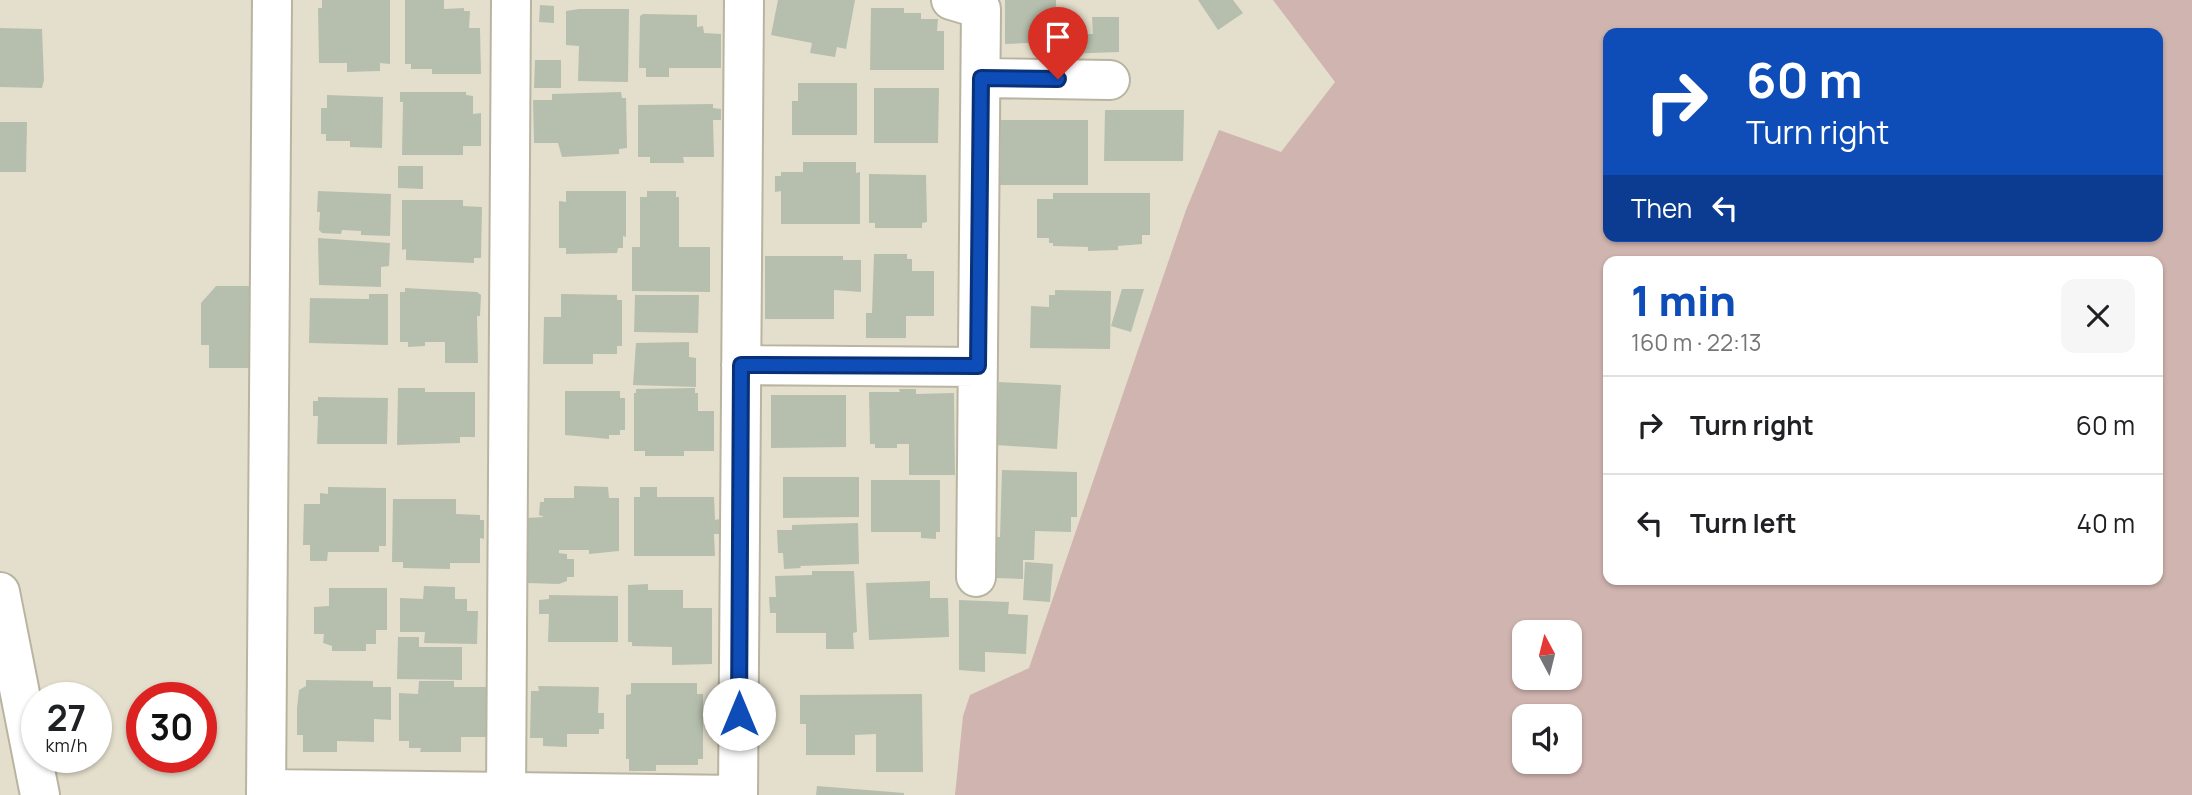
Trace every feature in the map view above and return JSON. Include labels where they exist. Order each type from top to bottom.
[{"type":"street","points":[[272,0],[266,792],[738,795],[744,0]]},
{"type":"street","points":[[506,793],[511,0]]},
{"type":"street","points":[[951,0],[981,9],[976,577]]},
{"type":"street","points":[[981,78],[1110,80]]},
{"type":"street","points":[[741,365],[978,366]]},
{"type":"street","points":[[0,592],[40,795]]},
{"type":"shaded area","points":[[1273,0],[2192,0],[2192,795],[955,795],[963,716],[970,695],[1029,668],[1186,210],[1219,130],[1281,152],[1335,82]]},
{"type":"building","points":[[322,0],[390,0],[390,64],[380,63],[380,71],[347,72],[347,63],[319,63],[318,8],[322,8]]},
{"type":"building","points":[[405,0],[444,0],[444,9],[464,8],[464,11],[470,11],[469,28],[480,28],[481,74],[432,74],[432,69],[411,69],[411,64],[405,64]]},
{"type":"building","points":[[778,0],[855,0],[846,49],[837,47],[835,57],[810,53],[812,43],[771,35]]},
{"type":"building","points":[[1005,0],[1056,0],[1056,13],[1047,14],[1048,42],[1005,44]]},
{"type":"building","points":[[1198,0],[1233,0],[1243,13],[1218,30]]},
{"type":"building","points":[[540,5],[554,6],[554,23],[539,22]]},
{"type":"building","points":[[871,8],[904,8],[904,13],[921,13],[921,19],[938,19],[937,31],[944,31],[944,70],[870,70]]},
{"type":"building","points":[[629,9],[628,82],[578,81],[579,46],[566,45],[566,11]]},
{"type":"building","points":[[697,15],[697,27],[703,26],[704,33],[721,34],[721,68],[669,68],[669,77],[646,77],[646,68],[639,68],[640,16]]},
{"type":"building","points":[[1092,17],[1119,17],[1119,52],[1063,54],[1063,34],[1093,34]]},
{"type":"building","points":[[0,28],[42,29],[42,88],[0,87]]},
{"type":"building","points":[[535,60],[561,60],[561,88],[534,88]]},
{"type":"building","points":[[798,83],[857,83],[857,135],[792,135],[792,101],[798,101]]},
{"type":"building","points":[[874,88],[939,88],[938,143],[874,143]]},
{"type":"building","points":[[400,92],[466,92],[466,95],[473,96],[473,114],[481,113],[481,146],[463,146],[463,155],[402,155],[403,102],[400,102]]},
{"type":"building","points":[[621,92],[622,98],[626,98],[627,148],[619,149],[619,154],[562,157],[558,143],[534,143],[533,100],[552,100],[552,94]]},
{"type":"building","points":[[327,95],[383,97],[382,148],[350,147],[350,141],[326,141],[326,134],[321,134],[321,108],[327,108]]},
{"type":"building","points":[[713,104],[713,108],[721,109],[721,120],[713,120],[714,157],[683,157],[684,163],[650,163],[650,157],[638,157],[638,105]]},
{"type":"building","points":[[1105,110],[1184,110],[1183,161],[1104,161]]},
{"type":"building","points":[[1001,120],[1088,120],[1088,185],[1000,185]]},
{"type":"building","points":[[0,122],[27,122],[26,172],[0,172]]},
{"type":"building","points":[[803,162],[856,162],[856,173],[860,172],[860,224],[781,224],[781,191],[775,192],[775,176],[781,176],[781,172],[803,172]]},
{"type":"building","points":[[398,166],[423,166],[423,189],[398,188]]},
{"type":"building","points":[[869,174],[926,175],[927,222],[922,223],[922,228],[875,228],[875,223],[869,223]]},
{"type":"building","points":[[318,191],[391,194],[390,236],[361,235],[361,231],[342,230],[341,234],[322,233],[319,230],[320,212],[317,212]]},
{"type":"building","points":[[566,191],[626,191],[626,237],[623,236],[623,248],[618,248],[617,253],[566,254],[566,248],[559,248],[559,201],[566,202]]},
{"type":"building","points":[[647,191],[676,191],[676,197],[679,197],[679,247],[710,247],[710,292],[632,291],[632,247],[640,247],[640,197],[647,197]]},
{"type":"building","points":[[1053,193],[1150,193],[1150,235],[1142,235],[1142,244],[1118,246],[1118,250],[1088,251],[1088,247],[1053,246],[1053,243],[1049,243],[1049,238],[1037,238],[1037,199],[1053,199]]},
{"type":"building","points":[[402,200],[463,200],[463,206],[482,207],[481,258],[474,258],[474,263],[406,260],[406,249],[402,250]]},
{"type":"building","points":[[318,238],[390,243],[389,266],[381,267],[381,287],[319,285]]},
{"type":"building","points":[[874,254],[907,254],[907,259],[912,259],[912,271],[934,271],[934,316],[906,316],[906,338],[866,338],[866,313],[872,313]]},
{"type":"building","points":[[765,256],[843,256],[843,260],[861,260],[861,292],[834,290],[834,319],[765,319]]},
{"type":"building","points":[[216,286],[251,286],[250,368],[209,368],[209,345],[201,345],[201,303]]},
{"type":"building","points":[[405,288],[477,292],[481,295],[480,316],[477,316],[478,363],[445,363],[445,342],[425,342],[425,346],[408,347],[408,342],[400,342],[400,292],[405,292]]},
{"type":"building","points":[[1122,289],[1144,289],[1131,332],[1111,326]]},
{"type":"building","points":[[1055,290],[1111,291],[1110,349],[1030,348],[1031,306],[1049,307],[1049,295],[1055,295]]},
{"type":"building","points":[[369,294],[388,294],[388,345],[309,343],[310,298],[369,299]]},
{"type":"building","points":[[561,294],[617,295],[617,300],[622,300],[622,346],[617,346],[617,354],[593,354],[593,364],[543,364],[544,317],[561,317]]},
{"type":"building","points":[[635,295],[699,295],[698,333],[634,332]]},
{"type":"building","points":[[689,342],[689,357],[696,358],[696,387],[633,385],[636,343]]},
{"type":"building","points":[[999,382],[1061,385],[1057,449],[996,445]]},
{"type":"building","points":[[398,388],[425,388],[425,392],[475,392],[475,437],[460,437],[460,443],[397,445]]},
{"type":"building","points":[[695,388],[695,393],[698,393],[698,411],[714,411],[714,451],[684,451],[684,456],[645,456],[645,451],[634,451],[636,389]]},
{"type":"building","points":[[899,389],[916,389],[916,394],[954,393],[955,475],[909,475],[909,444],[897,444],[897,448],[875,448],[875,444],[870,444],[869,392],[900,392]]},
{"type":"building","points":[[565,391],[620,391],[620,398],[625,398],[625,430],[620,430],[620,435],[609,435],[609,439],[565,435]]},
{"type":"building","points":[[771,395],[846,395],[846,447],[771,448]]},
{"type":"building","points":[[318,397],[388,398],[387,444],[317,444],[318,416],[313,416],[313,401],[318,401]]},
{"type":"building","points":[[1002,470],[1077,472],[1077,517],[1071,517],[1071,532],[1035,531],[1034,560],[1023,560],[1023,579],[995,578],[996,559],[991,559],[991,537],[1000,537]]},
{"type":"building","points":[[783,477],[859,477],[859,517],[783,518]]},
{"type":"building","points":[[871,480],[940,480],[940,532],[936,532],[936,539],[921,538],[921,532],[871,532]]},
{"type":"building","points":[[574,486],[608,487],[609,498],[619,498],[619,551],[589,554],[589,550],[559,550],[559,553],[567,554],[567,559],[574,559],[574,577],[567,577],[567,581],[559,584],[526,583],[526,518],[544,517],[539,515],[540,502],[544,502],[544,498],[574,498]]},
{"type":"building","points":[[328,487],[386,488],[386,546],[379,546],[379,552],[328,552],[327,561],[310,561],[310,545],[303,545],[304,504],[320,504],[320,493],[328,494]]},
{"type":"building","points":[[640,487],[657,487],[657,497],[714,497],[715,520],[719,519],[719,534],[714,534],[715,556],[634,556],[634,497],[640,497]]},
{"type":"building","points":[[393,499],[456,499],[456,514],[480,515],[480,520],[484,520],[484,539],[480,538],[480,563],[450,563],[450,569],[403,568],[403,562],[392,562]]},
{"type":"building","points":[[858,523],[859,564],[784,569],[783,553],[778,553],[777,530],[792,530],[792,525]]},
{"type":"building","points":[[1025,562],[1053,564],[1050,602],[1023,600]]},
{"type":"building","points":[[812,571],[854,571],[857,632],[853,633],[854,649],[826,649],[826,633],[776,633],[776,613],[770,613],[769,597],[776,597],[775,576],[812,575]]},
{"type":"building","points":[[930,581],[930,598],[948,598],[949,637],[869,640],[866,583]]},
{"type":"building","points":[[648,584],[648,590],[683,590],[683,608],[712,608],[712,664],[672,665],[672,647],[632,646],[632,642],[628,642],[628,585]]},
{"type":"building","points":[[424,586],[455,587],[455,599],[467,599],[467,611],[478,611],[477,644],[424,643],[425,632],[400,632],[400,598],[423,599]]},
{"type":"building","points":[[329,588],[387,588],[387,630],[376,630],[376,644],[366,644],[366,651],[332,651],[332,646],[323,643],[324,634],[314,634],[314,607],[329,606]]},
{"type":"building","points":[[549,595],[618,596],[618,642],[548,642],[549,614],[539,614],[539,600],[549,599]]},
{"type":"building","points":[[959,600],[1009,602],[1008,614],[1028,615],[1026,654],[985,652],[985,672],[959,670]]},
{"type":"building","points":[[398,637],[419,637],[419,647],[462,647],[462,680],[397,679]]},
{"type":"building","points":[[306,680],[373,681],[373,687],[391,687],[391,720],[374,719],[374,742],[337,741],[337,752],[303,752],[303,735],[297,735],[297,708],[299,690],[306,686]]},
{"type":"building","points":[[419,681],[454,681],[454,687],[488,687],[487,737],[461,737],[461,752],[420,752],[421,748],[409,748],[409,741],[399,741],[399,693],[418,694]]},
{"type":"building","points":[[631,683],[697,683],[697,694],[703,694],[703,759],[698,759],[698,765],[656,765],[656,771],[629,771],[629,759],[626,759],[626,695],[631,694]]},
{"type":"building","points":[[538,686],[599,687],[598,713],[604,713],[604,729],[599,729],[599,734],[567,734],[567,747],[543,746],[543,738],[530,738],[531,691],[539,691]]},
{"type":"building","points":[[922,694],[923,772],[876,772],[876,734],[855,735],[855,755],[806,755],[806,724],[800,724],[800,695]]},
{"type":"building","points":[[817,786],[904,793],[904,795],[816,795]]},
{"type":"route","points":[[739,714],[741,365],[978,366],[981,78],[1058,79]]}]
